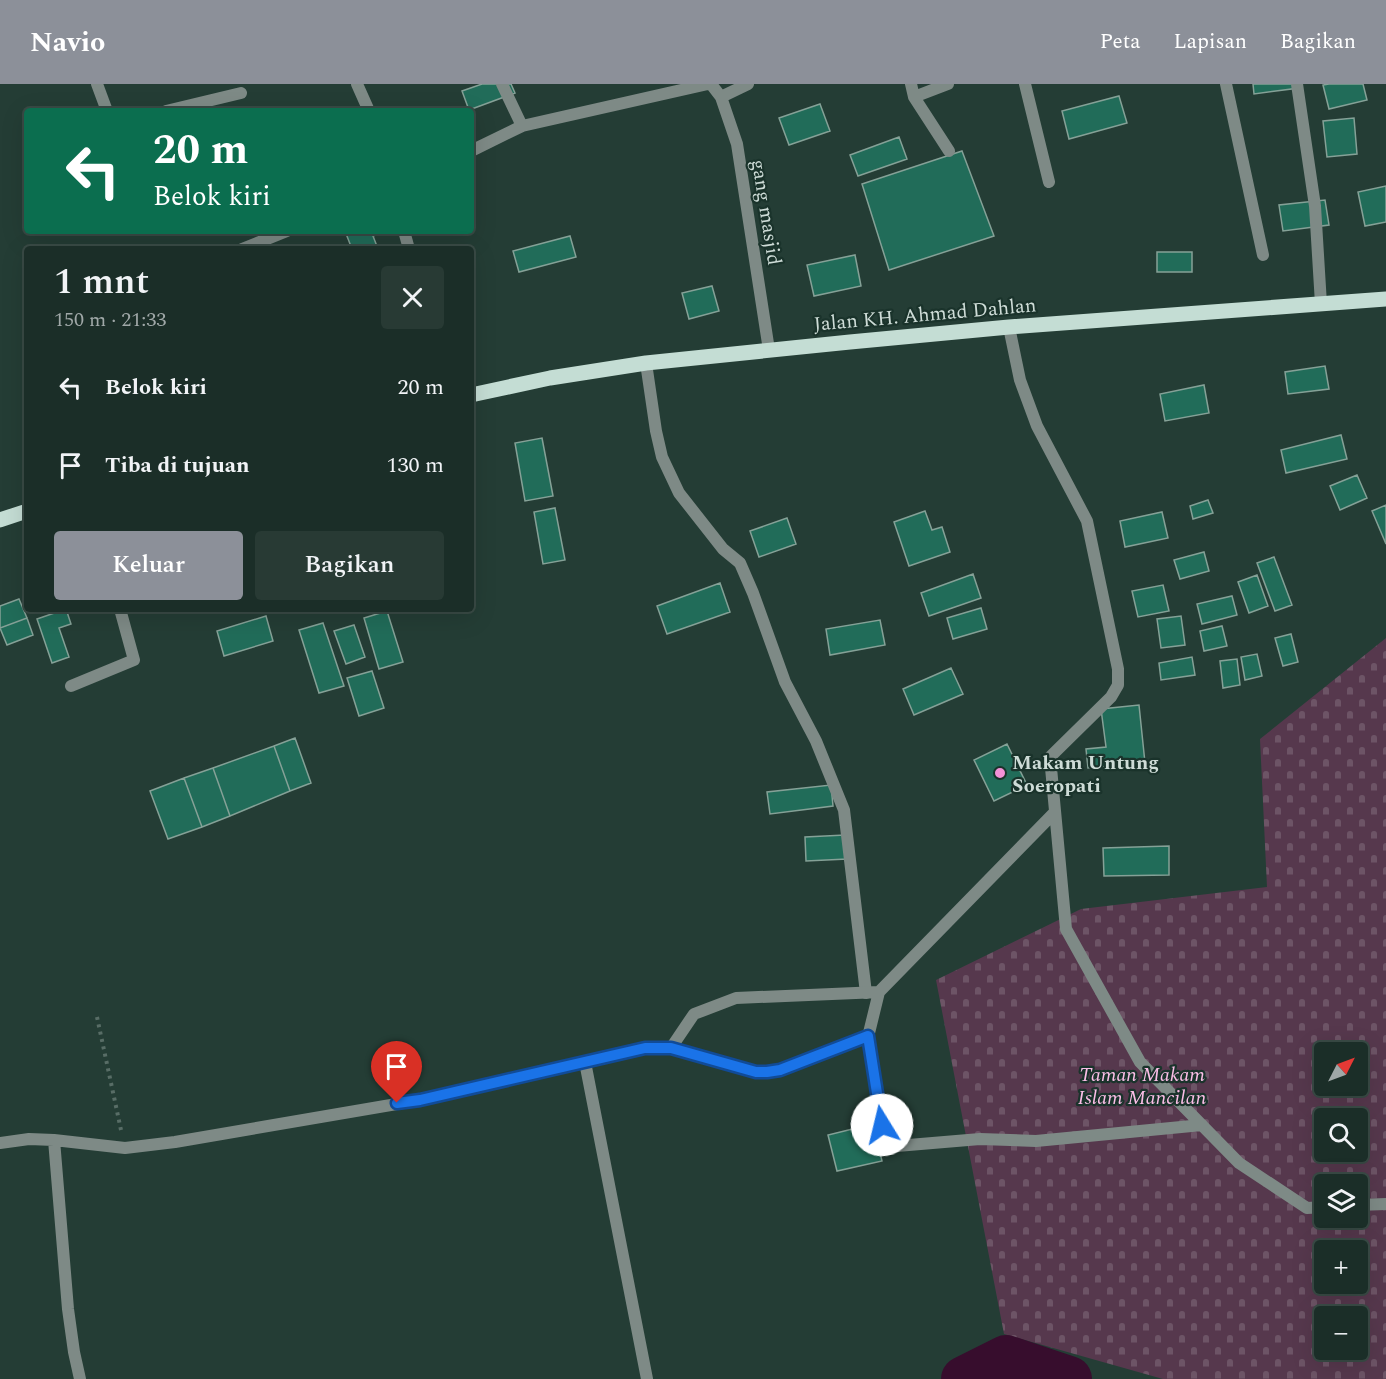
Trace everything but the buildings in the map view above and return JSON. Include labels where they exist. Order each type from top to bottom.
[{"type":"main road","name":"Jalan KH. Ahmad Dahlan","points":[[474,394],[550,378],[646,363],[769,350],[1009,327],[1386,299]]},
{"type":"main road","points":[[0,520],[24,512]]},
{"type":"street","points":[[97,84],[106,108]]},
{"type":"street","points":[[357,84],[368,108]]},
{"type":"street","points":[[502,84],[522,126]]},
{"type":"street","points":[[474,150],[522,126],[710,84]]},
{"type":"street","name":"gang masjid","points":[[710,84],[721,97],[737,144],[769,350]]},
{"type":"street","points":[[721,97],[748,84]]},
{"type":"street","points":[[911,84],[915,97],[949,151]]},
{"type":"street","points":[[915,97],[948,84]]},
{"type":"street","points":[[1025,84],[1049,182]]},
{"type":"street","points":[[1226,84],[1263,255]]},
{"type":"street","points":[[1297,84],[1315,206],[1321,304]]},
{"type":"street","points":[[178,108],[241,93]]},
{"type":"street","points":[[250,246],[280,234]]},
{"type":"street","points":[[1009,327],[1020,380],[1037,426],[1087,521],[1118,669],[1118,685],[1111,697],[1050,757],[1066,929],[1140,1062],[1239,1163],[1307,1208],[1314,1208]]},
{"type":"street","points":[[646,363],[662,457],[679,493],[723,549],[740,563],[785,682],[816,741],[844,810],[873,992],[868,1036],[885,1147],[980,1139],[1036,1142],[1202,1125]]},
{"type":"street","points":[[71,686],[134,660],[121,612]]},
{"type":"street","points":[[671,1048],[694,1014],[736,998],[873,992],[1055,812]]},
{"type":"street","points":[[0,1143],[29,1139],[54,1140],[125,1148],[175,1142],[420,1100],[645,1048],[671,1048],[756,1072],[767,1072],[780,1070],[868,1036]]},
{"type":"street","points":[[585,1062],[647,1379]]},
{"type":"street","points":[[54,1140],[68,1309],[80,1379]]},
{"type":"street","points":[[1368,1205],[1386,1204]]},
{"type":"path","points":[[97,1017],[125,1148]]},
{"type":"green space","name":"Taman Makam Islam Mancilan","points":[[1386,638],[1386,1379],[1163,1379],[1004,1334],[936,980],[1081,909],[1267,887],[1260,739]]},
{"type":"waterway","points":[[964,1379],[1006,1358],[1069,1379]]},
{"type":"place","name":"Makam Untung Soeropati","points":[[1000,773]]},
{"type":"route","points":[[397,1103],[420,1100],[645,1048],[671,1048],[756,1072],[767,1072],[780,1070],[868,1036],[882,1125]]}]
